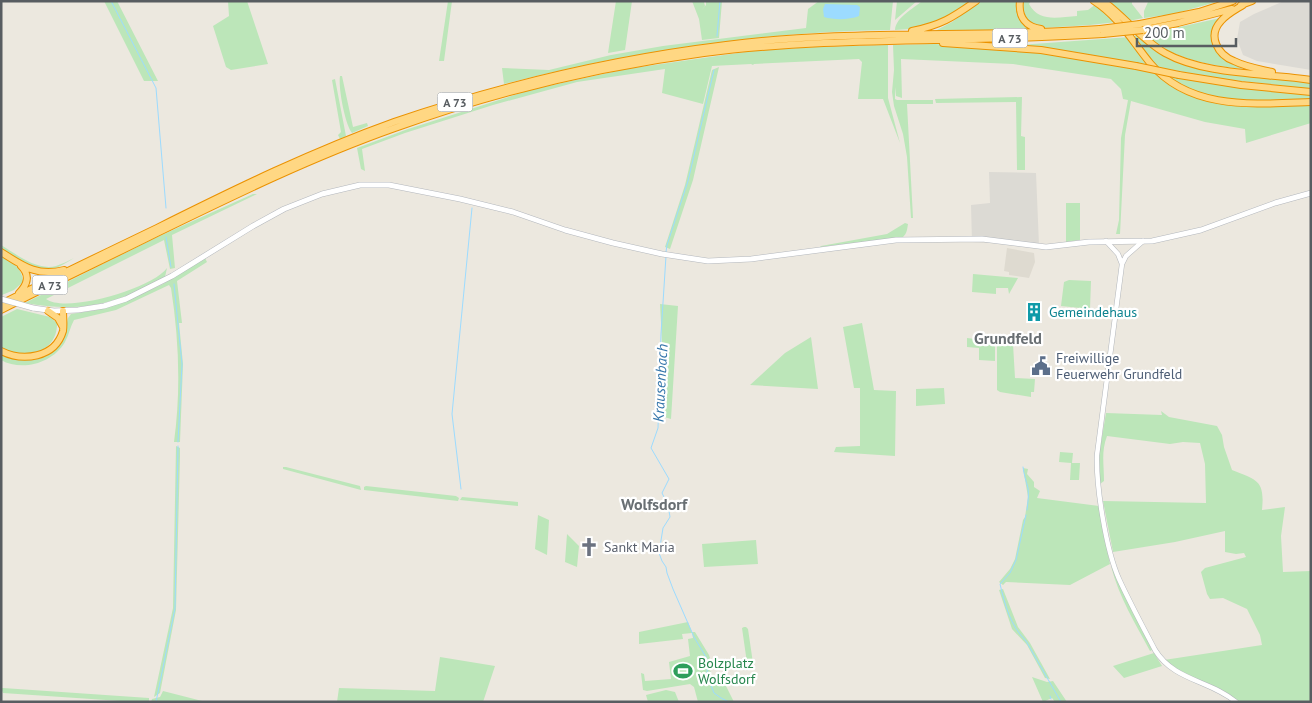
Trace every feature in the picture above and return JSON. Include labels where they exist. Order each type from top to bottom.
[{"type":"highway","points":[[888,34],[933,27],[948,21],[976,1]]},
{"type":"highway","points":[[1020,1],[1019,10],[1029,26],[1054,32]]},
{"type":"highway","points":[[1094,1],[1105,8],[1124,26],[1156,70],[1183,90],[1196,95],[1229,102],[1311,102]]},
{"type":"highway","points":[[1103,1],[1146,40],[1176,58],[1210,68],[1311,80]]},
{"type":"highway","name":"A 73","points":[[1141,27],[1233,1]]},
{"type":"highway","name":"A 73","points":[[1,310],[305,164],[396,127],[468,104],[572,76],[685,56],[819,42],[1047,37],[1141,27],[1202,18],[1252,1]]},
{"type":"highway","points":[[1243,5],[1228,14],[1218,25],[1215,36],[1218,49],[1235,62],[1300,79]]},
{"type":"highway","name":"A 73","points":[[1,304],[302,158],[393,123],[465,99],[571,71],[666,53],[760,41],[888,34],[1102,31]]},
{"type":"highway","points":[[917,40],[1041,50],[1179,75],[1311,92]]},
{"type":"highway","points":[[1,252],[29,269],[45,273],[79,266]]},
{"type":"highway","points":[[16,296],[24,288],[28,280],[24,269],[18,263]]},
{"type":"highway","points":[[48,311],[58,318],[63,329]]},
{"type":"highway","points":[[1,351],[15,357],[24,358],[41,355],[57,342],[63,329],[63,311]]},
{"type":"main road","points":[[1,299],[48,311],[63,311],[91,308],[126,299],[172,276],[284,209],[322,194],[360,186],[397,186],[513,212],[565,230],[613,243],[696,260],[728,261],[880,241],[991,240],[1046,248],[1106,240],[1152,241],[1201,230],[1275,203],[1311,193]]},
{"type":"street","points":[[1106,240],[1118,254],[1122,264]]},
{"type":"street","points":[[1143,241],[1126,256],[1122,264],[1098,455],[1098,485],[1111,555],[1119,579],[1160,658],[1171,669],[1216,688],[1236,702]]},
{"type":"shaded area","points":[[1284,1],[1311,1],[1311,70],[1257,61],[1243,55],[1237,39],[1240,22]]},
{"type":"shaded area","points":[[989,172],[1036,173],[1039,245],[972,242],[971,205],[990,203]]},
{"type":"shaded area","points":[[1007,248],[1034,253],[1035,262],[1029,278],[1009,275],[1009,272],[1004,271]]},
{"type":"green space","points":[[104,1],[117,1],[158,81],[144,81]]},
{"type":"green space","points":[[228,1],[247,1],[268,64],[231,70],[226,67],[213,26],[229,16]]},
{"type":"green space","points":[[448,1],[452,1],[444,61],[439,61]]},
{"type":"green space","points":[[616,1],[632,1],[625,50],[608,53]]},
{"type":"green space","points":[[692,1],[704,2],[705,6],[701,11],[706,5],[706,2],[722,1],[719,38],[702,40],[699,19]]},
{"type":"green space","points":[[819,1],[893,1],[890,30],[792,35],[696,45],[599,62],[504,84],[502,68],[549,70],[611,55],[663,46],[806,28],[808,9]]},
{"type":"green space","points":[[897,1],[917,1],[895,20]]},
{"type":"green space","points":[[922,1],[972,1],[935,24],[895,30],[898,21]]},
{"type":"green space","points":[[980,1],[1018,1],[1017,4],[1032,30],[935,31],[952,22]]},
{"type":"green space","points":[[1022,1],[1031,1],[1029,4],[1038,14],[1057,18],[1077,16],[1077,11],[1088,10],[1096,4],[1117,22],[1042,28],[1034,26],[1022,14]]},
{"type":"green space","points":[[1108,1],[1132,1],[1132,4],[1143,18],[1129,21]]},
{"type":"green space","points":[[1220,1],[1173,14],[1144,18],[1144,11],[1148,2]]},
{"type":"green space","points":[[1220,18],[1218,20],[1216,50],[1226,60],[1243,69],[1191,60],[1167,50],[1144,35]]},
{"type":"green space","points":[[1138,35],[1172,59],[1311,83],[1311,89],[1223,79],[1156,67],[1134,36]]},
{"type":"green space","points":[[1130,37],[1151,66],[1069,51],[1019,45]]},
{"type":"green space","points":[[935,44],[1055,54],[1147,71],[1158,75],[1175,87],[1203,100],[1311,104],[1311,123],[1246,143],[1245,129],[1205,122],[1131,101],[1125,135],[1120,234],[1116,234],[1119,220],[1121,138],[1128,100],[1123,99],[1121,89],[1111,79],[1013,64],[901,59],[902,98],[896,96],[895,87],[895,99],[933,100],[933,104],[907,104],[913,218],[911,218],[907,157],[892,92],[894,70],[893,45]]},
{"type":"green space","points":[[888,45],[888,98],[900,143],[883,99],[858,99],[862,62],[859,59],[751,64],[712,66],[703,104],[662,93],[665,69],[577,82],[493,105],[362,149],[365,171],[361,169],[357,148],[408,129],[530,90],[626,69],[752,51]]},
{"type":"green space","points":[[719,67],[693,180],[670,249],[665,247],[685,185],[712,70]]},
{"type":"green space","points":[[1165,75],[1218,84],[1311,95],[1311,100],[1236,101],[1189,91]]},
{"type":"green space","points":[[340,76],[342,76],[353,127],[367,123],[368,126],[352,133],[343,105]]},
{"type":"green space","points":[[335,79],[346,136],[340,139],[338,135],[341,132],[332,80]]},
{"type":"green space","points":[[1022,97],[1021,136],[1025,137],[1025,170],[1017,170],[1016,102],[936,103],[935,99]]},
{"type":"green space","points":[[253,194],[257,194],[172,235],[175,268],[170,269],[164,240],[46,299],[56,303],[71,303],[109,297],[128,291],[159,276],[167,268],[165,277],[147,287],[114,300],[81,307],[45,306],[25,303],[155,238]]},
{"type":"green space","points":[[1066,203],[1080,203],[1080,240],[1066,242]]},
{"type":"green space","points":[[905,223],[908,224],[903,237],[820,247],[887,234]]},
{"type":"green space","points":[[1,245],[27,261],[42,266],[56,266],[74,258],[53,269],[39,270],[19,261],[1,249]]},
{"type":"green space","points":[[1,255],[19,269],[23,282],[14,290],[2,295]]},
{"type":"green space","points":[[205,258],[207,262],[177,281],[182,323],[179,323],[183,364],[180,442],[174,442],[178,404],[178,365],[174,307],[169,285],[116,310],[74,320],[60,349],[45,360],[27,365],[18,365],[9,364],[1,360],[1,353],[21,360],[34,360],[40,357],[66,327],[71,314],[97,310],[131,299],[163,284]]},
{"type":"green space","points":[[973,274],[1018,278],[1009,294],[1008,288],[996,288],[996,294],[972,292]]},
{"type":"green space","points":[[1069,280],[1091,281],[1090,309],[1061,306],[1064,282]]},
{"type":"green space","points":[[660,304],[678,306],[671,419],[661,416],[663,360]]},
{"type":"green space","points":[[17,309],[50,317],[57,323],[56,333],[52,342],[46,348],[29,354],[19,354],[1,348],[1,317]]},
{"type":"green space","points":[[862,323],[874,390],[896,391],[895,456],[834,452],[836,447],[860,446],[860,388],[854,388],[843,327]]},
{"type":"green space","points":[[811,337],[818,389],[750,385],[785,353]]},
{"type":"green space","points":[[967,338],[992,341],[995,347],[995,361],[979,360],[979,348],[967,347]]},
{"type":"green space","points":[[1009,339],[1013,344],[1015,378],[1035,379],[1034,392],[1031,392],[1031,397],[997,390],[997,342]]},
{"type":"green space","points":[[944,388],[945,404],[916,406],[916,389]]},
{"type":"green space","points":[[1161,411],[1169,417],[1217,426],[1222,435],[1232,470],[1258,482],[1262,492],[1262,510],[1285,507],[1281,536],[1283,572],[1311,571],[1311,702],[1239,702],[1224,691],[1185,674],[1164,660],[1262,645],[1260,635],[1247,609],[1223,598],[1210,599],[1207,594],[1201,572],[1205,568],[1246,557],[1244,553],[1225,552],[1225,531],[1175,542],[1113,552],[1103,501],[1206,503],[1205,464],[1200,443],[1183,442],[1170,444],[1107,436],[1103,453],[1104,481],[1100,484],[1099,455],[1106,413],[1162,415]]},
{"type":"green space","points":[[176,446],[180,448],[180,456],[176,610],[160,693],[154,697],[173,608]]},
{"type":"green space","points":[[1060,452],[1073,453],[1072,463],[1080,463],[1079,480],[1070,480],[1071,463],[1059,462]]},
{"type":"green space","points":[[283,467],[360,486],[361,490],[283,469]]},
{"type":"green space","points":[[1023,468],[1028,469],[1027,474],[1034,482],[1034,487],[1040,491],[1037,498],[1099,506],[1110,564],[1070,585],[1006,582],[1003,585],[999,582],[1010,569],[1015,559],[1025,517],[1028,497]]},
{"type":"green space","points":[[366,486],[456,496],[459,498],[458,501],[364,490]]},
{"type":"green space","points":[[462,497],[518,502],[518,506],[460,500]]},
{"type":"green space","points":[[538,515],[549,520],[547,555],[535,549]]},
{"type":"green space","points":[[567,534],[579,546],[577,567],[565,562]]},
{"type":"green space","points":[[756,540],[758,564],[704,567],[702,544]]},
{"type":"green space","points":[[1111,566],[1152,650],[1150,651],[1123,599]]},
{"type":"green space","points":[[1003,589],[1018,627],[1030,643],[1050,679],[1045,678],[1027,645],[1012,629],[999,590]]},
{"type":"green space","points":[[688,622],[692,632],[695,632],[709,655],[710,658],[707,661],[712,676],[720,674],[734,702],[698,702],[694,687],[690,684],[643,690],[641,673],[644,674],[645,681],[671,679],[669,662],[690,656],[688,639],[693,638],[692,633],[682,634],[683,639],[639,644],[639,632]]},
{"type":"green space","points":[[742,628],[748,629],[754,670],[748,670]]},
{"type":"green space","points":[[1154,653],[1162,666],[1124,678],[1113,666]]},
{"type":"green space","points":[[440,657],[495,666],[483,702],[337,702],[339,688],[435,691]]},
{"type":"green space","points":[[1032,677],[1047,682],[1053,681],[1067,702],[1055,702],[1052,698],[1043,702]]},
{"type":"green space","points":[[1,688],[149,698],[149,702],[3,693]]},
{"type":"green space","points":[[666,690],[675,692],[679,702],[648,702],[646,695]]},
{"type":"green space","points":[[163,691],[206,702],[151,702],[152,699],[160,697]]},
{"type":"water","points":[[825,4],[857,5],[860,7],[859,16],[842,19],[824,17],[823,9]]},
{"type":"waterway","points":[[111,1],[156,88],[166,208]]},
{"type":"waterway","points":[[717,36],[720,1]]},
{"type":"waterway","name":"Krausenbach","points":[[666,252],[688,181],[714,70]]},
{"type":"waterway","points":[[461,489],[452,414],[472,208]]},
{"type":"waterway","points":[[166,237],[171,267]]},
{"type":"waterway","name":"Krausenbach","points":[[666,256],[658,428],[651,448],[669,479],[662,493],[668,505],[670,517],[663,528],[659,553],[694,637],[706,657],[708,663],[707,673],[714,693],[729,702]]},
{"type":"waterway","points":[[174,284],[182,364],[178,442]]},
{"type":"waterway","points":[[156,702],[175,608],[178,446]]},
{"type":"waterway","points":[[1023,467],[1028,491],[1027,510]]},
{"type":"waterway","points":[[1026,515],[1016,560],[1010,573],[1000,584],[1012,621],[1026,641],[1061,702]]},
{"type":"place","name":"Gemeindehaus","points":[[1034,312]]},
{"type":"place","name":"Freiwillige Feuerwehr Grundfeld","points":[[1041,366]]},
{"type":"place","name":"Sankt Maria","points":[[589,547]]},
{"type":"place","name":"Bolzplatz Wolfsdorf","points":[[683,671]]},
{"type":"district","name":"Grundfeld","points":[[1008,338]]},
{"type":"district","name":"Wolfsdorf","points":[[654,504]]}]
